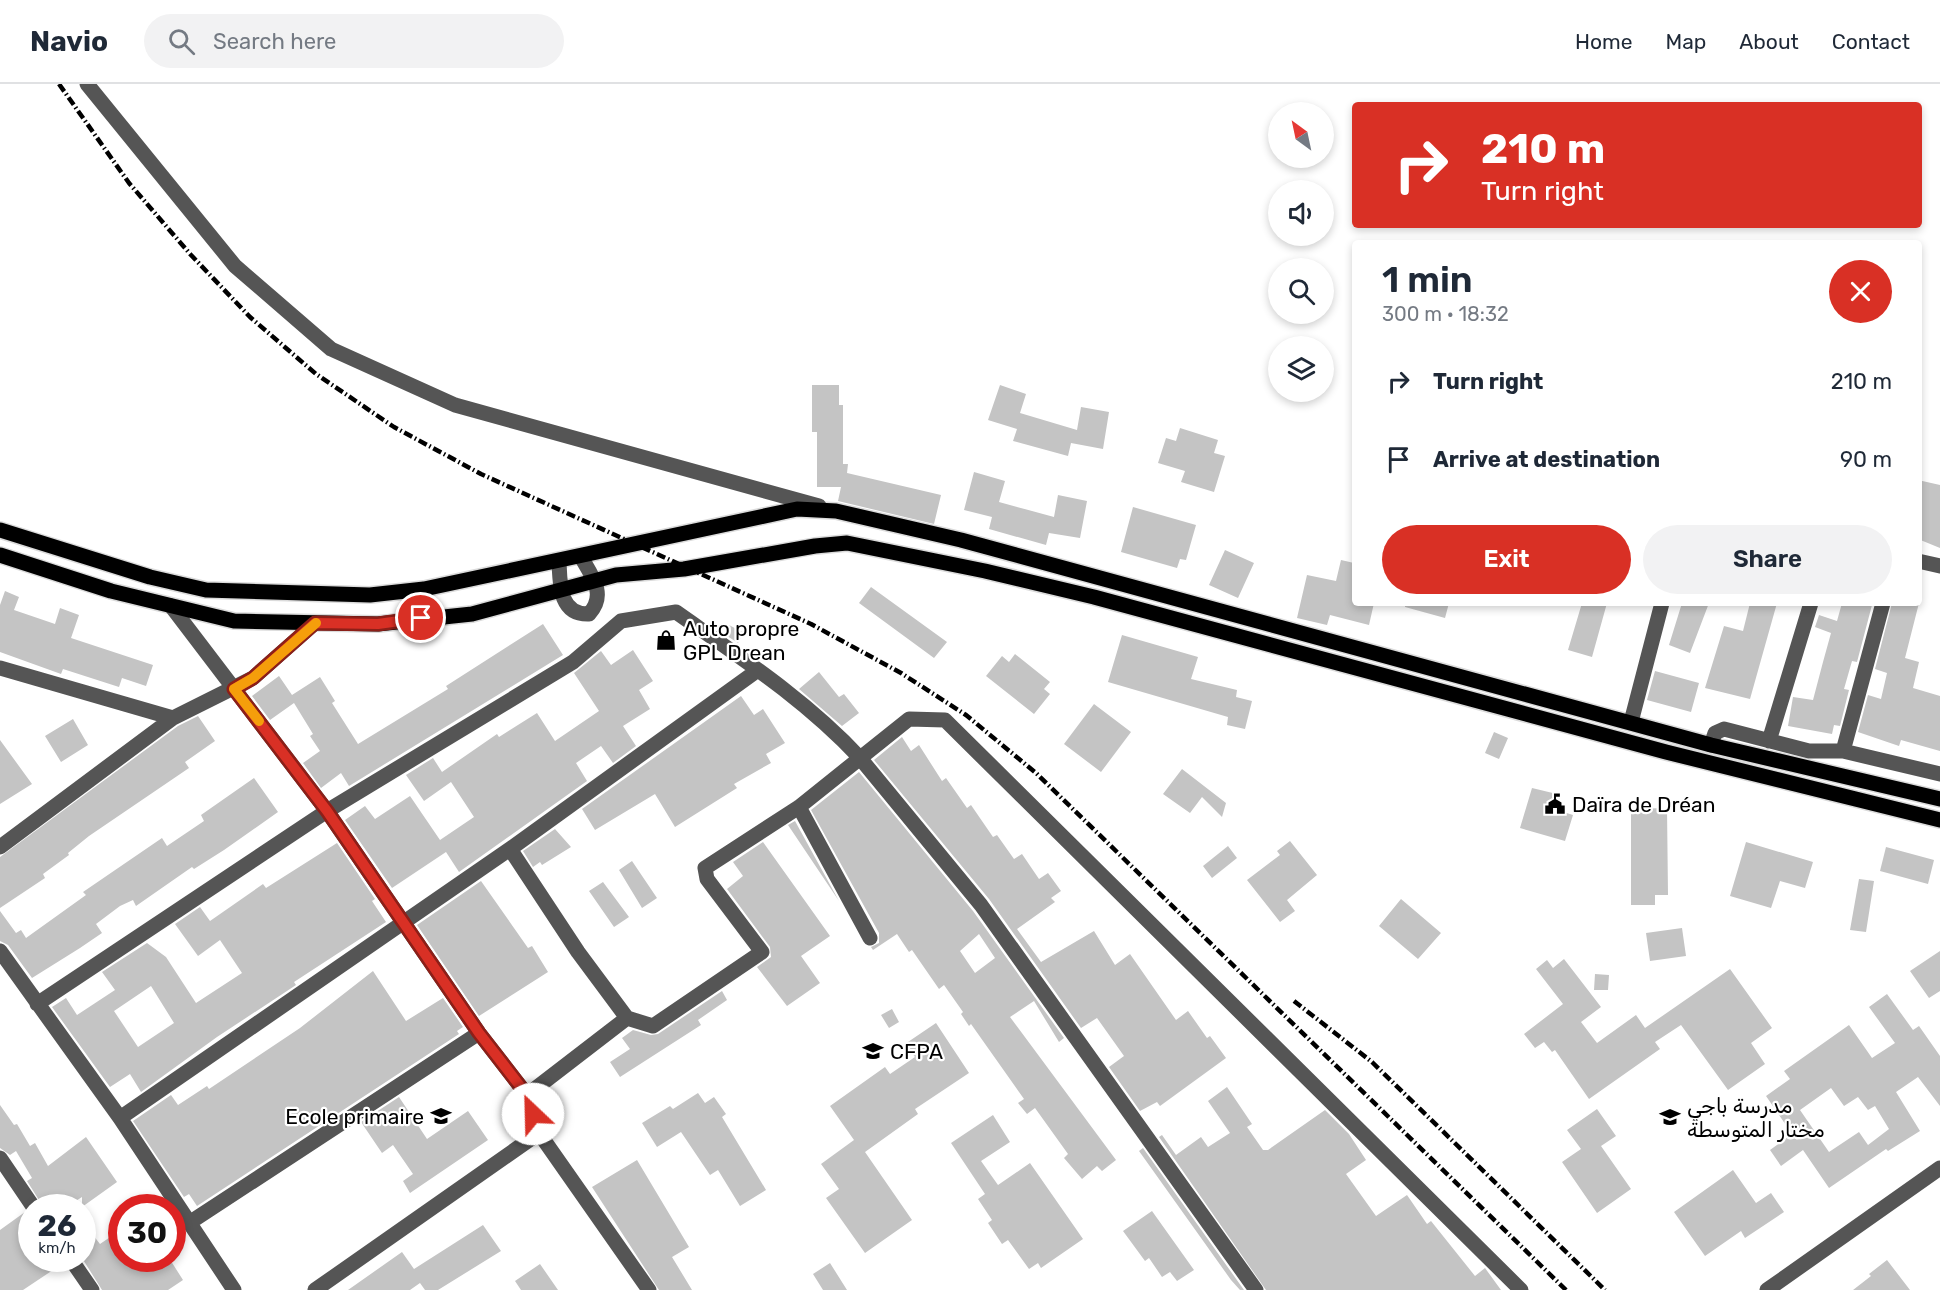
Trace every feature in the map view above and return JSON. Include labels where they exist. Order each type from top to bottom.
[{"type":"main road","points":[[0,530],[150,577],[206,590],[370,595],[424,589],[638,545],[675,534],[796,509],[836,511],[961,540],[1631,722],[1711,746],[1940,799]]},
{"type":"main road","points":[[0,555],[111,591],[234,621],[378,624],[472,614],[616,575],[684,569],[815,546],[847,543],[1094,597],[1666,752],[1940,820]]},
{"type":"street","points":[[87,84],[235,266],[331,349],[455,405],[836,511]]},
{"type":"street","points":[[559,561],[561,590],[566,605],[578,614],[589,614],[597,605],[595,581],[581,557]]},
{"type":"street","points":[[1922,562],[1940,566]]},
{"type":"street","points":[[171,606],[327,811],[479,1033],[527,1095],[539,1133],[649,1290]]},
{"type":"street","points":[[1631,722],[1661,606]]},
{"type":"street","points":[[1769,741],[1810,606]]},
{"type":"street","points":[[1843,751],[1881,606]]},
{"type":"street","points":[[37,1004],[327,811],[573,662],[621,621],[676,612],[758,670],[840,736],[860,758],[981,905],[1256,1290]]},
{"type":"street","points":[[589,614],[606,634]]},
{"type":"street","points":[[0,847],[173,718],[253,678],[315,623]]},
{"type":"street","points":[[0,668],[173,718]]},
{"type":"street","points":[[120,1118],[510,849],[758,670]]},
{"type":"street","points":[[510,849],[578,952],[627,1018],[653,1026],[762,952],[707,879],[705,868],[799,807],[909,719],[945,720],[1521,1290]]},
{"type":"street","points":[[1711,746],[1715,733],[1724,729],[1816,752],[1843,751],[1940,774]]},
{"type":"street","points":[[799,807],[870,938]]},
{"type":"street","points":[[0,951],[120,1118],[234,1290]]},
{"type":"street","points":[[527,1095],[627,1018]]},
{"type":"street","points":[[189,1223],[479,1033]]},
{"type":"street","points":[[315,1290],[539,1133]]},
{"type":"street","points":[[0,1158],[24,1194]]},
{"type":"street","points":[[1768,1290],[1940,1168]]},
{"type":"street","points":[[80,1272],[92,1290]]},
{"type":"building","points":[[812,385],[839,385],[839,405],[843,405],[843,464],[848,464],[847,473],[941,495],[934,524],[838,501],[841,487],[817,487],[817,432],[812,432]]},
{"type":"building","points":[[1000,385],[1026,394],[1020,413],[1077,430],[1081,407],[1109,412],[1103,449],[1071,443],[1068,456],[1013,441],[1017,429],[988,420]]},
{"type":"building","points":[[1180,428],[1218,440],[1214,453],[1225,456],[1214,492],[1181,482],[1185,471],[1158,463],[1166,438],[1176,441]]},
{"type":"building","points":[[974,472],[1005,481],[999,502],[1054,517],[1058,495],[1087,501],[1080,538],[1049,533],[1046,545],[989,529],[992,517],[964,510]]},
{"type":"building","points":[[1922,481],[1940,485],[1940,548],[1922,541]]},
{"type":"building","points":[[1133,507],[1196,525],[1186,560],[1180,559],[1177,568],[1121,552]]},
{"type":"building","points":[[1225,550],[1254,563],[1238,598],[1209,585]]},
{"type":"building","points":[[1341,560],[1352,563],[1352,606],[1373,606],[1369,625],[1330,615],[1327,625],[1297,618],[1307,575],[1336,581]]},
{"type":"building","points":[[871,587],[947,642],[934,658],[859,603]]},
{"type":"building","points":[[5,591],[19,597],[14,610],[55,624],[60,608],[79,615],[71,638],[153,665],[146,686],[122,678],[119,687],[63,669],[61,674],[0,652],[0,605]]},
{"type":"building","points":[[1405,606],[1448,606],[1445,618]]},
{"type":"building","points":[[1581,606],[1606,606],[1592,657],[1568,650]]},
{"type":"building","points":[[1681,606],[1708,606],[1690,653],[1669,645]]},
{"type":"building","points":[[1749,606],[1776,606],[1750,699],[1705,688],[1724,626],[1743,631]]},
{"type":"building","points":[[1841,606],[1872,606],[1857,662],[1852,661],[1844,689],[1849,690],[1840,726],[1834,725],[1832,734],[1788,726],[1793,697],[1813,700],[1831,633],[1815,627],[1819,615],[1837,621]]},
{"type":"building","points":[[1891,606],[1918,606],[1905,658],[1919,662],[1913,688],[1940,696],[1940,751],[1901,740],[1899,746],[1858,732],[1868,695],[1881,699],[1887,673],[1875,669]]},
{"type":"building","points":[[543,624],[563,655],[349,786],[341,773],[321,788],[303,763],[320,751],[310,736],[313,734],[294,703],[270,720],[252,696],[279,676],[292,695],[320,677],[335,701],[332,703],[358,744],[448,689],[446,686]]},
{"type":"building","points":[[729,625],[744,633],[738,643],[724,634]]},
{"type":"building","points":[[1122,635],[1198,657],[1191,679],[1237,690],[1236,697],[1252,701],[1245,729],[1227,725],[1228,717],[1108,682]]},
{"type":"building","points":[[633,650],[653,681],[639,690],[650,709],[623,726],[636,746],[613,763],[601,746],[576,763],[587,781],[459,872],[446,852],[392,888],[345,820],[365,806],[375,819],[410,796],[440,840],[474,817],[451,782],[424,801],[406,775],[433,758],[442,772],[497,734],[499,737],[537,713],[555,741],[599,711],[574,673],[601,651],[611,665]]},
{"type":"building","points":[[1015,654],[1050,682],[1044,689],[1050,694],[1034,714],[986,676],[1002,656],[1009,662]]},
{"type":"building","points":[[1655,671],[1699,683],[1691,712],[1647,700]]},
{"type":"building","points":[[819,672],[839,697],[844,694],[859,713],[842,726],[799,689]]},
{"type":"building","points":[[741,696],[754,715],[763,709],[785,743],[766,754],[771,763],[734,784],[737,788],[675,827],[655,794],[595,830],[582,809]]},
{"type":"building","points":[[1094,704],[1131,732],[1101,772],[1064,744]]},
{"type":"building","points":[[198,716],[215,741],[185,762],[189,768],[89,836],[68,853],[69,855],[43,874],[45,878],[0,908],[0,857],[178,726]]},
{"type":"building","points":[[73,719],[88,745],[61,762],[45,736]]},
{"type":"building","points":[[1494,732],[1508,738],[1499,759],[1485,753]]},
{"type":"building","points":[[902,737],[911,751],[919,745],[942,781],[946,778],[967,808],[971,805],[993,837],[997,835],[1014,859],[1022,854],[1039,879],[1048,873],[1061,891],[1051,898],[1055,902],[1017,929],[1041,962],[1094,931],[1115,965],[1130,954],[1176,1020],[1188,1011],[1207,1038],[1210,1036],[1226,1058],[1160,1106],[1157,1102],[1140,1111],[1109,1067],[1124,1056],[1097,1018],[1081,1028],[989,899],[874,760]]},
{"type":"building","points":[[0,740],[32,784],[0,804]]},
{"type":"building","points":[[1182,769],[1226,803],[1222,817],[1202,797],[1190,813],[1163,794]]},
{"type":"building","points":[[859,772],[973,911],[1064,1038],[1059,1042],[1034,1001],[1010,1017],[1116,1160],[1102,1171],[1097,1166],[1082,1179],[1064,1158],[1068,1154],[1035,1108],[1027,1114],[1018,1103],[1024,1099],[971,1024],[969,1026],[961,1014],[963,1012],[944,985],[939,989],[912,950],[909,952],[897,934],[873,950],[871,947],[879,943],[879,933],[811,810]],"holes":[[[979,934],[995,958],[975,973],[960,951]]]},
{"type":"building","points":[[254,778],[278,812],[224,850],[194,869],[192,867],[136,906],[133,900],[120,906],[96,924],[102,933],[80,948],[32,978],[8,945],[0,941],[0,911],[16,933],[21,930],[26,938],[86,895],[83,892],[162,838],[167,846],[204,821],[201,815]]},
{"type":"building","points":[[1532,788],[1561,795],[1557,810],[1573,815],[1565,841],[1520,828]]},
{"type":"building","points":[[1667,808],[1668,895],[1655,895],[1655,905],[1631,905],[1631,809]]},
{"type":"building","points":[[795,821],[839,901],[788,825]]},
{"type":"building","points":[[555,829],[571,847],[542,865],[540,862],[533,867],[523,851]]},
{"type":"building","points":[[1290,841],[1317,875],[1287,900],[1295,911],[1280,922],[1247,880],[1280,855],[1277,851]]},
{"type":"building","points":[[763,842],[830,936],[801,956],[820,983],[787,1006],[757,967],[771,957],[770,947],[727,889],[743,876],[733,862]]},
{"type":"building","points":[[1746,842],[1813,862],[1805,888],[1780,881],[1771,908],[1730,896]]},
{"type":"building","points":[[337,843],[375,899],[372,901],[386,922],[294,982],[296,985],[217,1037],[141,1092],[130,1074],[110,1087],[52,1007],[66,998],[77,1015],[115,990],[102,972],[147,943],[166,957],[196,1003],[242,973],[220,940],[198,956],[175,924],[200,907],[210,921],[263,884],[266,888]],"holes":[[[151,986],[174,1023],[138,1047],[114,1011]]]},
{"type":"building","points":[[1228,846],[1237,858],[1212,878],[1203,866]]},
{"type":"building","points":[[1886,847],[1934,860],[1928,884],[1880,871]]},
{"type":"building","points":[[632,861],[657,898],[642,908],[619,870]]},
{"type":"building","points":[[1859,879],[1874,881],[1866,932],[1850,930]]},
{"type":"building","points":[[481,881],[528,948],[532,946],[548,972],[479,1016],[417,925]]},
{"type":"building","points":[[603,882],[629,917],[614,927],[589,891]]},
{"type":"building","points":[[1401,899],[1441,933],[1418,959],[1379,926]]},
{"type":"building","points":[[1682,928],[1686,956],[1650,961],[1646,933]]},
{"type":"building","points":[[1940,951],[1940,991],[1929,998],[1910,971]]},
{"type":"building","points":[[1564,959],[1601,1007],[1581,1022],[1597,1043],[1636,1015],[1645,1028],[1730,969],[1772,1028],[1751,1043],[1765,1064],[1728,1090],[1681,1025],[1655,1042],[1660,1049],[1589,1099],[1555,1050],[1552,1052],[1544,1042],[1535,1048],[1524,1034],[1563,1004],[1536,969],[1547,960],[1553,968]]},
{"type":"building","points":[[373,971],[406,1021],[443,998],[463,1027],[457,1031],[459,1034],[197,1206],[189,1194],[182,1194],[133,1121],[171,1095],[178,1105],[207,1086],[209,1089],[300,1028]]},
{"type":"building","points":[[1595,974],[1609,975],[1608,990],[1594,990]]},
{"type":"building","points":[[722,991],[727,1000],[698,1020],[701,1025],[620,1077],[610,1062],[630,1049],[622,1038],[633,1030],[651,1035],[658,1034]]},
{"type":"building","points":[[1887,994],[1913,1030],[1919,1026],[1940,1056],[1940,1106],[1918,1077],[1896,1092],[1920,1131],[1888,1151],[1886,1149],[1829,1188],[1803,1150],[1781,1166],[1770,1150],[1792,1134],[1766,1096],[1790,1079],[1784,1071],[1849,1025],[1872,1058],[1895,1043],[1869,1007]],"holes":[[[1831,1088],[1844,1106],[1858,1097],[1868,1110],[1875,1106],[1889,1129],[1868,1145],[1859,1132],[1829,1152],[1800,1110]]]},
{"type":"building","points":[[892,1009],[899,1022],[889,1028],[881,1015]]},
{"type":"building","points":[[936,1023],[969,1073],[915,1109],[918,1114],[865,1152],[912,1220],[865,1253],[826,1198],[839,1189],[821,1164],[854,1140],[830,1106],[885,1067],[890,1074],[915,1057],[905,1044]]},
{"type":"building","points":[[1227,1087],[1252,1124],[1247,1127],[1263,1150],[1268,1150],[1325,1110],[1349,1134],[1366,1160],[1346,1174],[1376,1216],[1407,1195],[1427,1224],[1431,1221],[1475,1276],[1485,1268],[1501,1290],[1266,1290],[1159,1137],[1162,1135],[1176,1155],[1201,1137],[1208,1147],[1230,1133],[1208,1101]]},
{"type":"building","points":[[698,1093],[705,1103],[714,1097],[726,1114],[722,1117],[766,1190],[740,1206],[718,1170],[710,1175],[681,1132],[657,1147],[642,1123],[670,1106],[673,1109]]},
{"type":"building","points":[[399,1097],[427,1139],[468,1111],[488,1140],[410,1193],[403,1181],[413,1174],[393,1145],[382,1153],[361,1122]]},
{"type":"building","points":[[0,1105],[14,1125],[17,1124],[30,1146],[35,1143],[48,1166],[86,1137],[117,1182],[96,1197],[96,1194],[35,1194],[27,1181],[32,1178],[16,1151],[10,1155],[0,1148]]},
{"type":"building","points":[[1597,1109],[1616,1136],[1601,1146],[1631,1189],[1597,1213],[1562,1162],[1581,1149],[1567,1130]]},
{"type":"building","points":[[993,1115],[1010,1142],[981,1161],[998,1185],[1030,1163],[1083,1239],[1041,1268],[1038,1263],[1029,1269],[1008,1240],[1002,1244],[988,1223],[992,1220],[978,1199],[985,1194],[951,1143]]},
{"type":"building","points":[[1143,1148],[1244,1290],[1240,1290],[1231,1280],[1139,1151]]},
{"type":"building","points":[[637,1160],[689,1247],[672,1257],[692,1290],[659,1290],[592,1187]]},
{"type":"building","points":[[1733,1170],[1756,1203],[1771,1193],[1784,1212],[1745,1238],[1741,1231],[1705,1256],[1674,1212]]},
{"type":"building","points":[[1152,1211],[1194,1270],[1177,1281],[1170,1272],[1162,1277],[1149,1258],[1145,1261],[1123,1231]]},
{"type":"building","points":[[18,1217],[18,1272],[50,1272],[23,1290],[0,1290],[0,1230]]},
{"type":"building","points":[[483,1225],[501,1251],[438,1290],[425,1290],[420,1283],[410,1290],[348,1290],[402,1252],[414,1269]]},
{"type":"building","points":[[96,1239],[100,1244],[108,1239],[108,1272],[178,1272],[183,1280],[168,1290],[102,1290],[91,1272],[96,1272]]},
{"type":"building","points":[[1887,1260],[1910,1290],[1853,1290],[1871,1276],[1869,1274]]},
{"type":"building","points":[[830,1263],[847,1290],[823,1290],[813,1274]]},
{"type":"building","points":[[540,1264],[558,1290],[521,1290],[515,1281]]},
{"type":"railway","points":[[59,84],[129,183],[191,255],[250,317],[316,374],[394,427],[481,474],[811,624],[901,673],[966,715],[1036,773],[1566,1290]]},
{"type":"railway","points":[[1294,1001],[1372,1062],[1605,1290]]},
{"type":"slow traffic","points":[[259,721],[234,689],[253,678],[316,623]]},
{"type":"place","name":"Auto propre GPL Drean","points":[[666,640]]},
{"type":"place","name":"Daïra de Dréan","points":[[1555,804]]},
{"type":"place","name":"CFPA","points":[[873,1051]]},
{"type":"place","name":"Ecole primaire","points":[[441,1116]]},
{"type":"place","name":"مدرسة باجي مختار المتوسطة","points":[[1670,1117]]},
{"type":"route","points":[[421,618],[378,624],[315,623],[253,678],[234,689],[327,811],[479,1033],[527,1095],[533,1114]]}]
